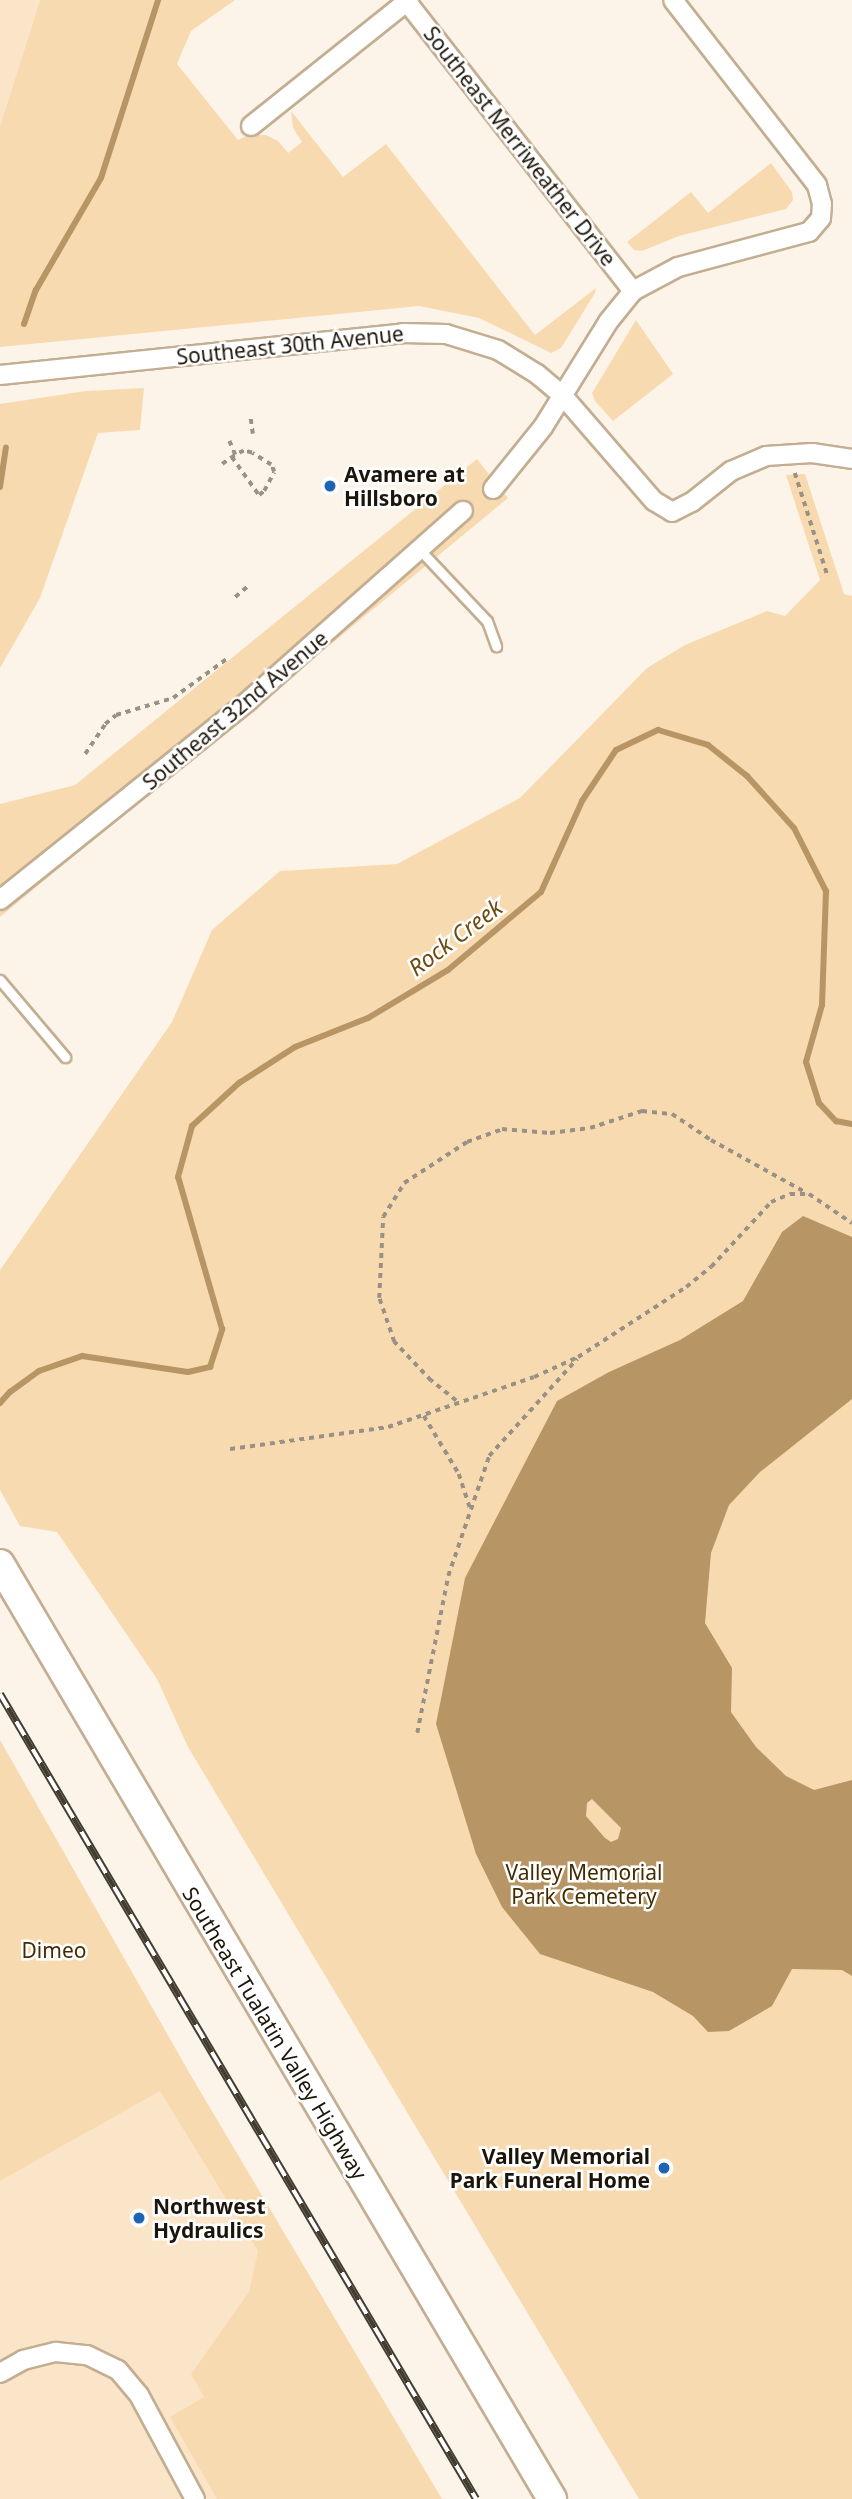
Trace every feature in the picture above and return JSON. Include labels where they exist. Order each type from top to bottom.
[{"type":"main road","name":"Southeast Tualatin Valley Highway","points":[[4,1571],[552,2499]]},
{"type":"street","points":[[493,489],[563,396],[608,322],[633,291],[678,267],[810,232],[821,218],[822,204],[817,185],[673,0]]},
{"type":"street","points":[[251,126],[408,1]]},
{"type":"street","name":"Southeast Merriweather Drive","points":[[408,1],[633,291]]},
{"type":"street","name":"Southeast 30th Avenue","points":[[0,375],[429,333],[462,337],[498,350],[537,374],[563,396],[654,501],[672,512],[692,502],[731,471],[766,456],[812,453],[852,459]]},
{"type":"street","name":"Southeast 32nd Avenue","points":[[0,900],[248,701],[463,511]]},
{"type":"street","points":[[0,2373],[38,2355],[69,2352],[103,2361],[118,2370],[139,2395],[195,2499]]},
{"type":"lane","points":[[420,550],[487,621],[496,646]]},
{"type":"lane","points":[[0,980],[65,1057]]},
{"type":"path","points":[[251,419],[253,434]]},
{"type":"path","points":[[222,464],[234,456],[244,451],[271,465],[274,472],[259,495],[234,456],[229,441]]},
{"type":"path","points":[[795,473],[828,578]]},
{"type":"path","points":[[235,597],[247,587]]},
{"type":"path","points":[[85,754],[105,724],[116,715],[173,698],[228,658]]},
{"type":"path","points":[[456,1401],[431,1381],[394,1342],[379,1298],[383,1217],[404,1183],[467,1142],[502,1129],[550,1133],[590,1128],[642,1111],[672,1114],[734,1154],[809,1194],[852,1223]]},
{"type":"path","points":[[230,1449],[388,1427],[424,1416],[456,1401],[534,1377],[578,1357],[686,1287],[711,1267],[771,1202],[790,1194],[809,1194]]},
{"type":"path","points":[[417,1733],[448,1576],[489,1456],[578,1357]]},
{"type":"path","points":[[424,1416],[459,1474],[470,1510]]},
{"type":"shaded area","points":[[0,0],[40,0],[0,126]]},
{"type":"shaded area","points":[[803,1216],[852,1237],[852,1399],[760,1472],[729,1505],[711,1553],[705,1623],[732,1668],[731,1712],[756,1747],[786,1776],[814,1790],[852,1780],[852,1976],[842,1970],[792,1969],[772,2006],[729,2031],[708,2032],[693,2016],[653,1992],[540,1954],[502,1907],[476,1854],[436,1724],[465,1578],[557,1401],[609,1372],[680,1340],[743,1301],[782,1232]],"holes":[[[592,1799],[621,1828],[618,1839],[611,1842],[605,1838],[586,1816],[587,1803]]]},
{"type":"shaded area","points":[[112,2005],[442,2499],[0,2499],[0,2176]]},
{"type":"green space","points":[[40,0],[235,0],[191,31],[177,64],[238,140],[248,135],[266,135],[278,141],[288,153],[302,142],[293,128],[291,111],[343,177],[386,144],[535,335],[596,288],[595,293],[561,348],[551,353],[479,318],[419,306],[0,347],[0,126]]},
{"type":"green space","points":[[771,163],[792,192],[793,200],[786,209],[679,236],[642,251],[634,250],[627,242],[691,192],[708,213]]},
{"type":"green space","points":[[636,320],[673,374],[613,421],[595,401],[592,393]]},
{"type":"green space","points":[[144,388],[140,430],[98,433],[40,598],[0,668],[0,404],[86,391]]},
{"type":"green space","points":[[477,459],[508,498],[0,917],[0,804],[75,785]]},
{"type":"green space","name":"Valley Memorial Park Cemetery","points":[[805,474],[844,594],[852,596],[852,2499],[639,2499],[188,1747],[157,1679],[57,1532],[20,1526],[0,1490],[0,1270],[172,1022],[212,930],[280,871],[397,864],[520,798],[647,668],[685,645],[767,611],[785,616],[820,580],[786,475]]},
{"type":"green space","name":"Dimeo","points":[[0,1740],[190,2074],[442,2499],[217,2499],[170,2417],[204,2397],[191,2374],[249,2292],[258,2251],[160,2091],[0,2181]]},
{"type":"waterway","points":[[24,324],[36,290],[101,178],[158,0]]},
{"type":"waterway","points":[[0,487],[6,447]]},
{"type":"waterway","name":"Rock Creek","points":[[0,1403],[10,1392],[39,1371],[82,1356],[188,1372],[210,1367],[222,1329],[178,1177],[192,1126],[239,1083],[295,1047],[368,1018],[448,970],[541,892],[582,801],[616,750],[658,730],[708,745],[747,776],[794,828],[826,891],[822,1005],[806,1062],[819,1103],[836,1121],[852,1124]]},
{"type":"railway","points":[[0,1694],[476,2499]]},
{"type":"place","name":"Avamere at Hillsboro","points":[[330,486]]},
{"type":"place","name":"Valley Memorial Park Funeral Home","points":[[664,2168]]},
{"type":"place","name":"Northwest Hydraulics","points":[[139,2218]]}]
